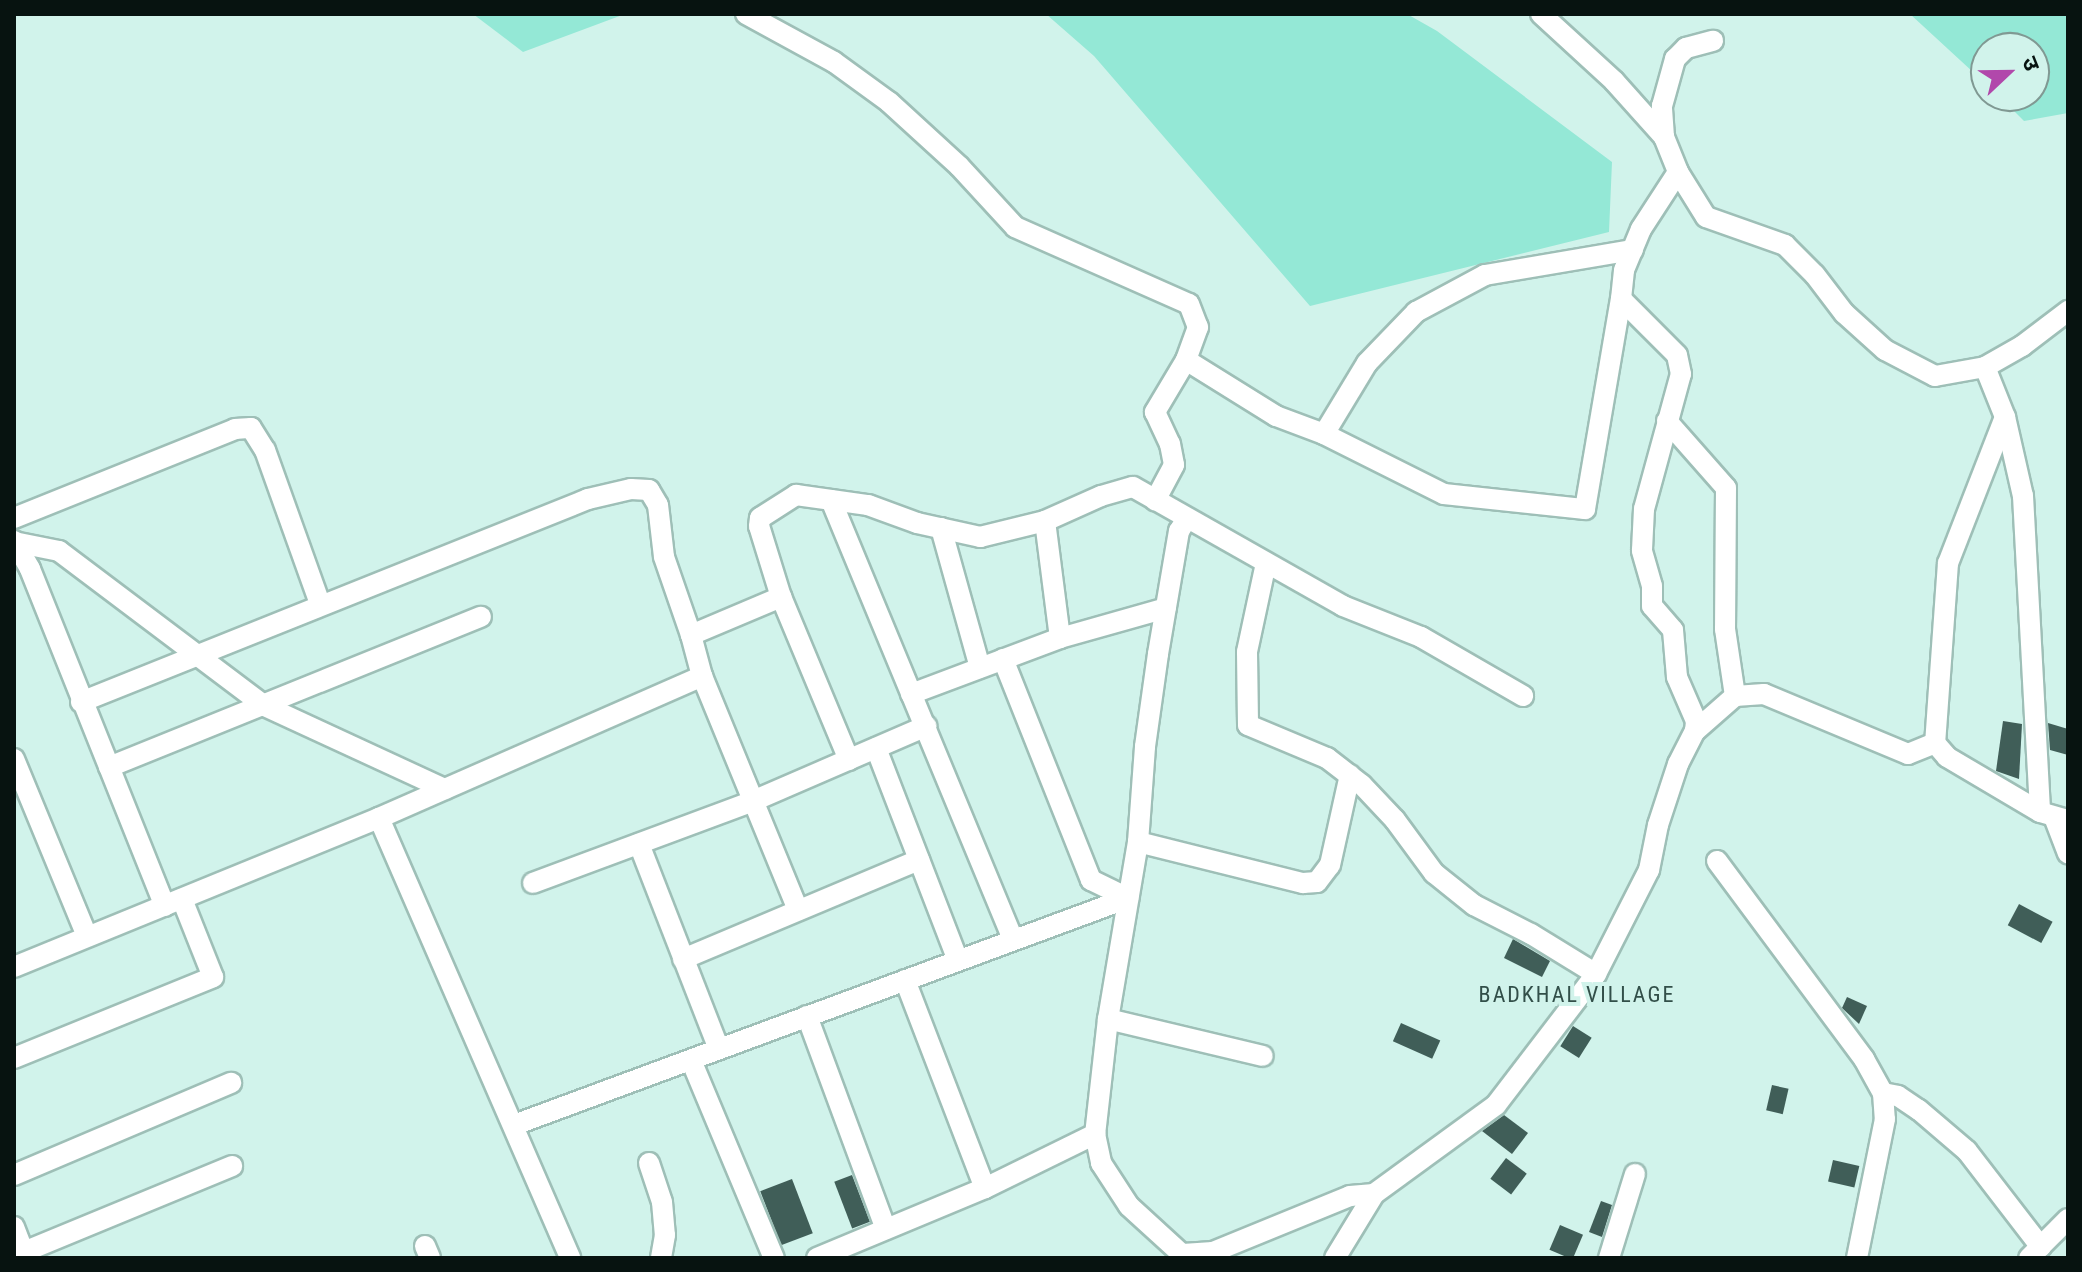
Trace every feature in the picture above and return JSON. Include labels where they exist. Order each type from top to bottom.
[{"type":"street","points":[[746,14],[834,62],[889,102],[959,166],[1015,227],[1189,304],[1198,327],[1186,360],[1155,412],[1170,444],[1174,465],[1155,500]]},
{"type":"street","points":[[1541,14],[1614,81],[1664,137]]},
{"type":"street","points":[[1713,41],[1686,48],[1675,59],[1662,106],[1664,137],[1678,172],[1706,217],[1785,245],[1815,275],[1844,313],[1885,350],[1935,376],[1985,367],[2022,346],[2068,311]]},
{"type":"street","points":[[1186,360],[1276,416],[1324,434],[1444,494],[1585,509],[1624,270],[1641,229],[1678,172]]},
{"type":"street","points":[[1324,434],[1367,363],[1416,312],[1485,275],[1633,250]]},
{"type":"street","points":[[1335,1258],[1374,1194],[1496,1105],[1596,974],[1649,870],[1658,825],[1678,764],[1695,731],[1696,721],[1677,677],[1673,630],[1652,606],[1652,586],[1642,550],[1644,509],[1681,374],[1677,355],[1621,299]]},
{"type":"street","points":[[1985,367],[2005,417],[2023,496],[2054,816],[2068,853]]},
{"type":"street","points":[[2005,417],[1948,563],[1935,743],[1947,757],[2054,816]]},
{"type":"street","points":[[1667,421],[1726,488],[1725,629],[1735,696]]},
{"type":"street","points":[[14,518],[235,429],[251,428],[265,450],[320,604]]},
{"type":"street","points":[[849,760],[781,597],[759,526],[760,518],[796,495],[868,505],[980,537],[1045,521],[1101,496],[1133,487],[1186,520],[1343,606],[1421,637],[1523,696]]},
{"type":"street","points":[[81,702],[588,499],[631,489],[649,490],[658,505],[664,557],[702,676],[798,910]]},
{"type":"street","points":[[831,500],[1013,940]]},
{"type":"street","points":[[1186,520],[1179,531],[1166,608],[1145,747],[1138,842],[1108,1019],[1095,1134],[1101,1163],[1129,1206],[1185,1256],[1213,1252],[1350,1196],[1374,1194]]},
{"type":"street","points":[[1045,521],[1060,638]]},
{"type":"street","points":[[941,528],[980,668]]},
{"type":"street","points":[[14,1058],[213,977],[109,767],[22,572],[14,542],[59,551],[265,706],[445,789]]},
{"type":"street","points":[[1266,563],[1250,630],[1245,719],[1253,729],[1327,758],[1350,775],[1395,820],[1434,873],[1474,905],[1531,934],[1596,974]]},
{"type":"street","points":[[691,635],[781,597]]},
{"type":"street","points":[[911,694],[1060,638],[1166,608]]},
{"type":"street","points":[[109,767],[481,617]]},
{"type":"street","points":[[1003,659],[1091,880],[1128,898]]},
{"type":"street","points":[[14,966],[379,818],[702,676]]},
{"type":"street","points":[[1695,731],[1735,696],[1764,694],[1908,754],[1935,743]]},
{"type":"street","points":[[533,883],[753,801],[926,726]]},
{"type":"street","points":[[876,748],[958,960]]},
{"type":"street","points":[[14,759],[87,936]]},
{"type":"street","points":[[1138,842],[1303,883],[1317,882],[1330,865],[1350,775]]},
{"type":"street","points":[[379,818],[570,1258]]},
{"type":"street","points":[[639,844],[719,1049]]},
{"type":"street","points":[[683,959],[919,860]]},
{"type":"street","points":[[1717,861],[1864,1059],[1883,1093],[1885,1119],[1857,1258]]},
{"type":"street","points":[[514,1125],[1128,898]]},
{"type":"street","points":[[905,980],[985,1188]]},
{"type":"street","points":[[807,1016],[886,1229]]},
{"type":"street","points":[[1108,1019],[1263,1056]]},
{"type":"street","points":[[691,1060],[774,1258]]},
{"type":"street","points":[[14,1175],[231,1083]]},
{"type":"street","points":[[1883,1093],[1898,1096],[1919,1110],[1967,1151],[2035,1252],[2068,1219]]},
{"type":"street","points":[[817,1258],[985,1188],[1095,1134]]},
{"type":"street","points":[[649,1163],[662,1202],[665,1235],[661,1258]]},
{"type":"street","points":[[14,1227],[21,1256],[232,1166]]},
{"type":"street","points":[[1609,1258],[1635,1174]]},
{"type":"green space","points":[[473,14],[625,14],[523,52]]},
{"type":"green space","points":[[1046,14],[1407,14],[1437,31],[1612,162],[1609,232],[1310,306],[1094,56]]},
{"type":"green space","points":[[1910,14],[2068,14],[2068,113],[2024,121],[2015,112],[2050,112],[2050,32],[1970,32],[1970,69]]},
{"type":"building","points":[[2003,721],[2022,724],[2019,779],[1996,771]]},
{"type":"building","points":[[2048,723],[2068,729],[2068,755],[2050,750]]},
{"type":"building","points":[[2019,904],[2053,922],[2041,943],[2008,925]]},
{"type":"building","points":[[1513,939],[1550,961],[1542,977],[1504,958]]},
{"type":"building","points":[[1847,997],[1867,1006],[1859,1024],[1842,1008]]},
{"type":"building","points":[[1401,1023],[1440,1040],[1432,1059],[1393,1041]]},
{"type":"building","points":[[1573,1026],[1592,1038],[1579,1058],[1560,1046]]},
{"type":"building","points":[[1772,1085],[1789,1089],[1783,1114],[1766,1110]]},
{"type":"building","points":[[1504,1115],[1528,1133],[1512,1154],[1482,1131]]},
{"type":"building","points":[[1506,1158],[1527,1174],[1511,1194],[1490,1179]]},
{"type":"building","points":[[1833,1160],[1859,1166],[1854,1188],[1828,1181]]},
{"type":"building","points":[[852,1175],[870,1222],[852,1228],[834,1182]]},
{"type":"building","points":[[792,1179],[813,1233],[781,1245],[760,1191]]},
{"type":"building","points":[[1601,1201],[1612,1205],[1602,1237],[1589,1232]]},
{"type":"building","points":[[1560,1225],[1583,1235],[1573,1258],[1549,1250]]},
{"type":"district","name":"BADKHAL VILLAGE","points":[[1577,995]]}]
